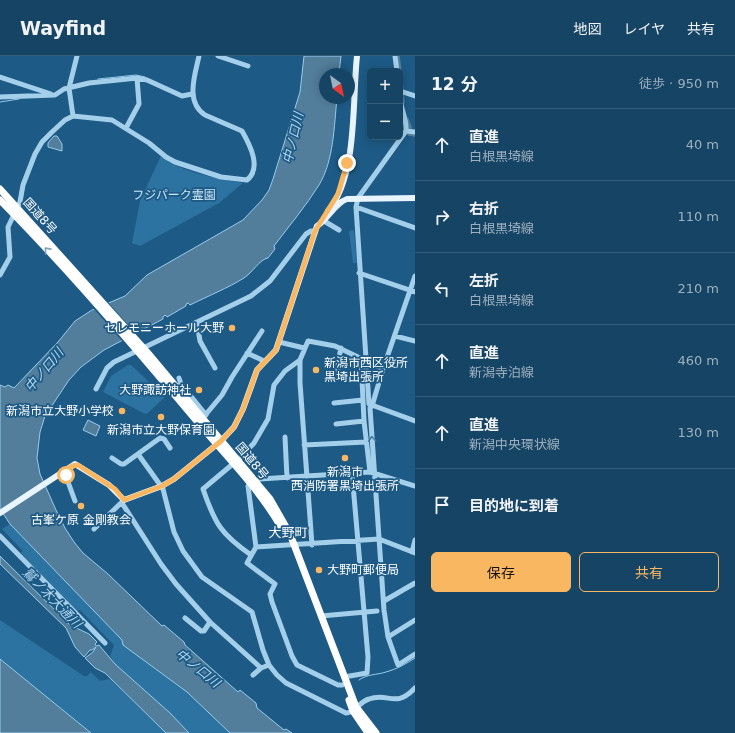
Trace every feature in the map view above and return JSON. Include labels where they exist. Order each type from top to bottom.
[{"type":"highway","name":"国道8号","points":[[0,189],[16,211],[138,347],[218,443],[236,461],[280,515],[321,616],[344,677],[354,709],[376,733]]},
{"type":"highway","name":"国道8号","points":[[0,200],[16,211]]},
{"type":"highway","name":"国道8号","points":[[138,347],[204,417],[218,443]]},
{"type":"highway","name":"国道8号","points":[[292,546],[342,685],[368,733]]},
{"type":"main road","points":[[0,513],[72,466],[78,465],[115,489],[123,502],[162,486],[218,443],[234,427],[240,417],[252,377],[263,362],[276,350],[316,228],[336,199],[344,178],[352,138],[357,56]]},
{"type":"main road","points":[[316,228],[344,200],[358,198],[415,198]]},
{"type":"street","points":[[73,116],[69,88],[77,56]]},
{"type":"street","points":[[0,275],[10,257],[8,234],[10,223],[16,211],[26,175],[35,154],[42,142],[64,120],[73,116],[112,120],[149,143],[166,158],[221,177],[246,180],[253,174],[254,161],[242,131],[200,112],[194,103],[192,94],[199,56]]},
{"type":"street","points":[[218,56],[248,66]]},
{"type":"street","points":[[396,56],[397,68]]},
{"type":"street","points":[[0,77],[52,95]]},
{"type":"street","points":[[126,128],[139,104],[137,78]]},
{"type":"street","points":[[0,97],[52,95],[69,88],[102,81],[137,78],[147,80],[182,96],[192,94]]},
{"type":"street","points":[[403,92],[415,96]]},
{"type":"street","points":[[400,104],[401,110],[407,124],[406,131],[358,198],[356,207],[359,273],[369,404],[415,421]]},
{"type":"street","points":[[406,131],[415,132]]},
{"type":"street","points":[[356,207],[415,228]]},
{"type":"street","points":[[324,221],[339,230]]},
{"type":"street","points":[[96,389],[104,372],[111,364],[138,347],[197,323],[258,292],[278,272],[306,234],[316,228]]},
{"type":"street","points":[[359,273],[413,292]]},
{"type":"street","points":[[415,276],[413,292],[395,336],[372,406],[370,408],[372,473],[388,637],[398,665],[415,654]]},
{"type":"street","points":[[197,323],[200,341],[215,368]]},
{"type":"street","points":[[179,378],[181,384],[204,417],[222,395],[262,331]]},
{"type":"street","points":[[395,336],[415,341]]},
{"type":"street","points":[[312,545],[304,445],[300,360],[304,348],[308,341],[326,343],[341,348],[383,370]]},
{"type":"street","points":[[279,342],[304,348]]},
{"type":"street","points":[[341,348],[337,365],[340,378],[362,377]]},
{"type":"street","points":[[247,353],[262,360],[263,362]]},
{"type":"street","points":[[361,358],[366,442],[372,473]]},
{"type":"street","points":[[251,555],[234,544],[220,528],[214,519],[203,489],[236,461],[254,443],[268,419],[274,384],[285,371],[300,360]]},
{"type":"street","points":[[334,403],[363,400]]},
{"type":"street","points":[[336,424],[364,421]]},
{"type":"street","points":[[285,437],[287,478]]},
{"type":"street","points":[[112,458],[121,464],[124,464],[160,438],[164,439],[170,448]]},
{"type":"street","points":[[304,445],[366,442]]},
{"type":"street","points":[[138,454],[162,486],[174,532],[183,551],[202,577],[252,612],[269,665],[283,681],[342,713],[354,709],[369,699],[402,699],[407,697],[415,688]]},
{"type":"street","points":[[64,471],[74,501]]},
{"type":"street","points":[[344,677],[367,673],[368,657],[352,473]]},
{"type":"street","points":[[342,685],[338,685],[297,665],[292,656],[272,602],[270,594],[275,584],[247,563],[256,548],[248,488],[253,482],[260,479],[352,473],[372,473],[415,486]]},
{"type":"street","points":[[94,529],[123,502],[168,575],[210,622],[261,668]]},
{"type":"street","points":[[0,536],[105,643]]},
{"type":"street","points":[[256,548],[379,539],[414,553],[415,540]]},
{"type":"street","points":[[384,601],[415,583]]},
{"type":"street","points":[[321,616],[377,611]]},
{"type":"street","points":[[185,618],[201,631],[204,631],[210,622]]},
{"type":"street","points":[[388,637],[415,620]]},
{"type":"street","points":[[253,675],[261,668],[269,665]]},
{"type":"green space","name":"フジパーク霊園","points":[[161,156],[177,166],[200,174],[243,183],[219,203],[140,246],[132,243],[140,201]]},
{"type":"green space","points":[[354,230],[357,263],[353,263],[349,231]]},
{"type":"green space","points":[[128,365],[131,365],[165,397],[148,413],[145,414],[103,392],[111,376]]},
{"type":"green space","points":[[10,524],[122,640],[123,645],[187,692],[230,733],[189,733],[170,713],[115,664],[110,656],[114,645],[80,610],[77,611],[21,553],[23,551],[2,529]]},
{"type":"green space","points":[[0,620],[84,676],[87,676],[91,672],[100,681],[110,679],[166,733],[91,733],[0,659]]},
{"type":"water","name":"中ノ口川","points":[[304,56],[341,56],[340,68],[319,68],[319,104],[336,104],[328,165],[314,193],[274,246],[275,249],[268,258],[262,261],[244,278],[225,289],[190,305],[188,303],[186,304],[186,306],[167,317],[165,315],[163,319],[104,350],[81,367],[69,380],[45,416],[40,432],[37,458],[40,474],[56,510],[65,528],[83,553],[108,574],[162,626],[164,625],[184,642],[185,645],[238,692],[240,690],[256,703],[257,708],[284,730],[286,729],[292,733],[230,733],[187,692],[123,645],[122,640],[10,524],[0,509],[0,385],[5,387],[8,385],[14,388],[58,342],[75,321],[92,310],[125,296],[147,275],[243,220],[262,200],[269,190],[300,92]]},
{"type":"water","points":[[54,136],[57,136],[62,144],[62,151],[48,147],[48,143]]},
{"type":"water","points":[[88,420],[100,426],[96,436],[83,430]]},
{"type":"water","points":[[0,556],[70,625],[89,634],[97,642],[95,644],[96,646],[99,645],[115,664],[170,713],[189,733],[166,733],[105,673],[95,668],[85,658],[93,652],[96,647],[90,650],[84,657],[75,647],[66,628],[0,564]]},
{"type":"water","points":[[0,659],[91,733],[0,733]]},
{"type":"pier","points":[[107,301],[137,335],[123,342],[93,308]]},
{"type":"waterway","points":[[398,56],[400,68]]},
{"type":"waterway","points":[[98,79],[136,75],[145,77]]},
{"type":"waterway","points":[[0,102],[19,99]]},
{"type":"waterway","points":[[407,119],[410,127],[409,134],[415,135]]},
{"type":"waterway","points":[[359,680],[394,669],[415,658]]},
{"type":"place","name":"セレモニーホール大野","points":[[232,328]]},
{"type":"place","name":"新潟市西区役所 黒埼出張所","points":[[316,370]]},
{"type":"place","name":"大野諏訪神社","points":[[199,390]]},
{"type":"place","name":"新潟市立大野小学校","points":[[122,411]]},
{"type":"place","name":"新潟市立大野保育園","points":[[161,417]]},
{"type":"place","name":"新潟市 西消防署黒埼出張所","points":[[345,458]]},
{"type":"place","name":"古峯ケ原 金剛教会","points":[[81,506]]},
{"type":"place","name":"大野町郵便局","points":[[319,570]]},
{"type":"district","name":"大野町","points":[[288,532]]},
{"type":"route","points":[[66,475],[64,471],[75,464],[78,465],[102,479],[115,489],[124,500],[162,486],[174,479],[221,441],[234,427],[243,409],[252,377],[263,362],[276,350],[315,231],[319,221],[336,199],[344,178],[347,163]]},
{"type":"water label","name":"鷲ノ木大通川","points":[[52,598]]}]
